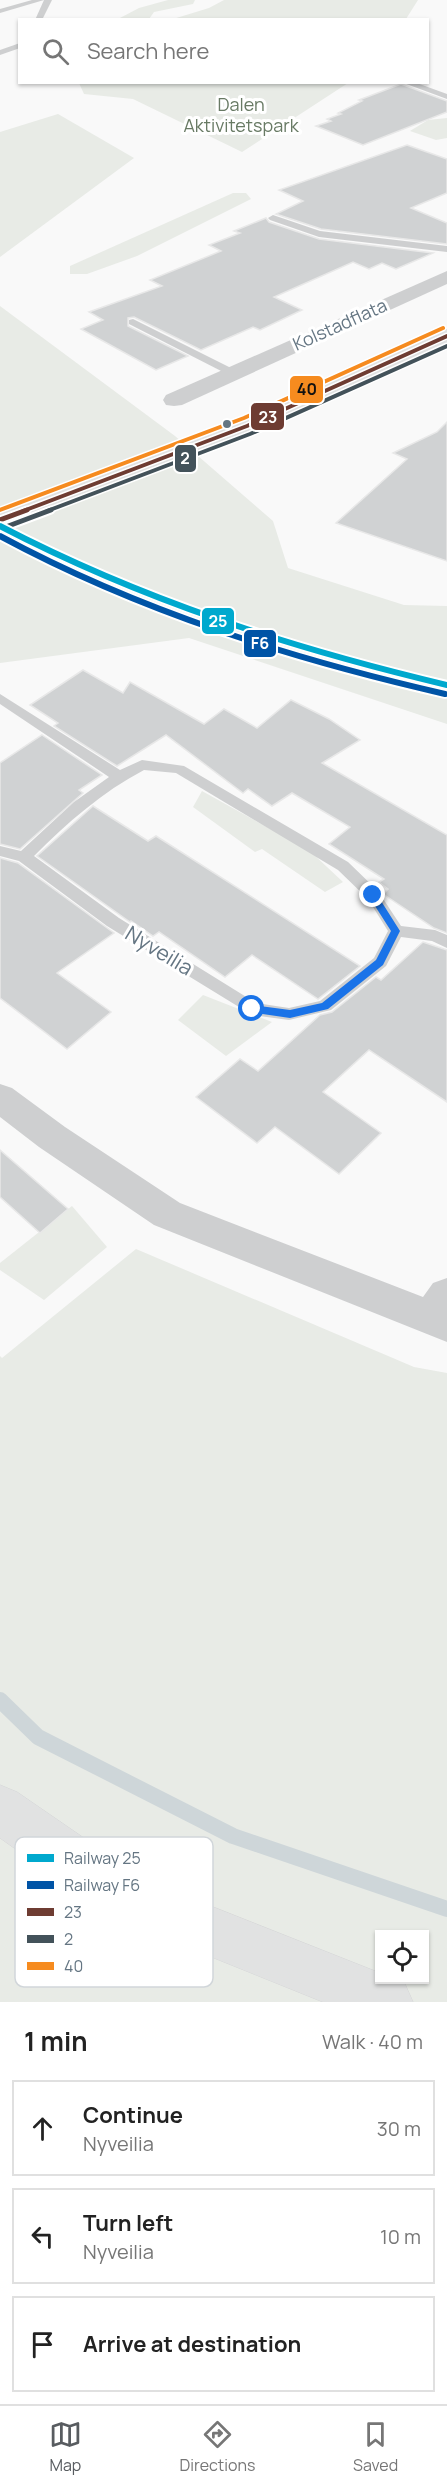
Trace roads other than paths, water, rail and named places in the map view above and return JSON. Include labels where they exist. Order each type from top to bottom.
[{"type":"main road","points":[[0,520],[247,426],[447,336]]},
{"type":"main road","points":[[0,1809],[40,1837]]},
{"type":"main road","points":[[213,1932],[387,2002]]},
{"type":"street","name":"Kolstadflata","points":[[174,400],[447,277]]},
{"type":"street","points":[[0,1098],[52,1137],[167,1214],[442,1312]]},
{"type":"lane","points":[[0,11],[40,0]]},
{"type":"lane","points":[[39,18],[48,0]]},
{"type":"lane","points":[[0,53],[18,46]]},
{"type":"lane","points":[[410,84],[447,98]]},
{"type":"lane","points":[[273,218],[319,234],[447,249]]},
{"type":"lane","points":[[133,322],[233,373]]},
{"type":"lane","points":[[0,698],[118,776]]},
{"type":"lane","points":[[0,852],[24,857],[48,833],[118,776],[142,765],[179,769],[343,866],[373,895],[396,931],[435,936],[447,942]]},
{"type":"lane","name":"Nyveilia","points":[[24,857],[112,922],[252,1009],[290,1014],[325,1006],[380,962],[396,931]]},
{"type":"waterway","points":[[0,1700],[38,1737],[233,1836],[447,1909]]},
{"type":"rail line","name":"25","points":[[0,526],[106,578],[218,621],[332,656],[447,685]]},
{"type":"rail line","name":"F6","points":[[0,536],[94,582],[192,620],[317,661],[445,694]]},
{"type":"park label","name":"Dalen Aktivitetspark","points":[[241,115]]}]
